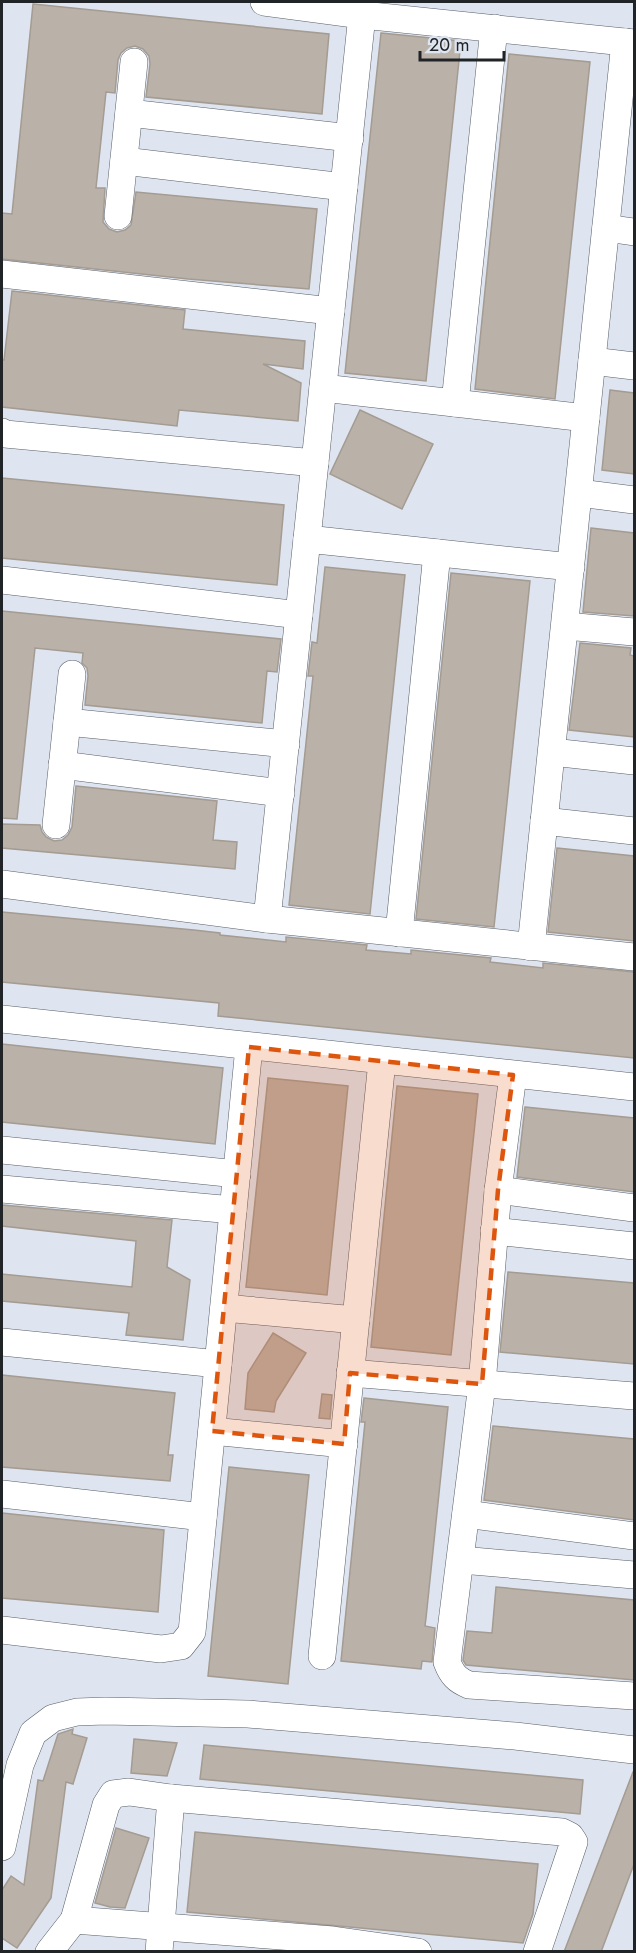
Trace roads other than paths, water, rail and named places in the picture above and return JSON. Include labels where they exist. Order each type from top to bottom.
[{"type":"street","points":[[264,2],[363,15],[630,43],[623,166],[606,228],[531,947]]},
{"type":"street","points":[[267,919],[363,15]]},
{"type":"street","points":[[455,403],[494,28]]},
{"type":"street","points":[[118,216],[134,62]]},
{"type":"street","points":[[129,113],[350,138]]},
{"type":"street","points":[[124,161],[344,187]]},
{"type":"street","points":[[606,228],[634,231]]},
{"type":"street","points":[[2,274],[331,311]]},
{"type":"street","points":[[592,361],[634,366]]},
{"type":"street","points":[[323,388],[586,418]]},
{"type":"street","points":[[3,435],[315,463]]},
{"type":"street","points":[[579,493],[634,500]]},
{"type":"street","points":[[307,539],[571,567]]},
{"type":"street","points":[[399,933],[437,553]]},
{"type":"street","points":[[2,579],[299,615]]},
{"type":"street","points":[[565,626],[634,632]]},
{"type":"street","points":[[56,825],[72,674]]},
{"type":"street","points":[[67,722],[286,744]]},
{"type":"street","points":[[552,752],[634,761]]},
{"type":"street","points":[[62,765],[281,794]]},
{"type":"street","points":[[544,821],[634,831]]},
{"type":"street","points":[[2,884],[267,919],[634,957]]},
{"type":"street","points":[[2,1019],[634,1087]]},
{"type":"street","points":[[2,1630],[161,1649],[181,1646],[192,1632],[249,1047]]},
{"type":"street","points":[[322,1656],[382,1061]]},
{"type":"street","points":[[513,1075],[498,1190],[482,1384],[447,1662],[452,1674],[459,1681],[469,1685],[634,1696]]},
{"type":"street","points":[[2,1150],[237,1174]]},
{"type":"street","points":[[2,1189],[233,1210]]},
{"type":"street","points":[[498,1190],[634,1208]]},
{"type":"street","points":[[494,1231],[634,1246]]},
{"type":"street","points":[[224,1308],[356,1320]]},
{"type":"street","points":[[2,1342],[218,1364]]},
{"type":"street","points":[[350,1373],[634,1396]]},
{"type":"street","points":[[212,1431],[344,1444]]},
{"type":"street","points":[[2,1494],[203,1517]]},
{"type":"street","points":[[466,1514],[634,1536]]},
{"type":"street","points":[[460,1560],[634,1575]]},
{"type":"street","points":[[2,1847],[20,1765],[33,1733],[53,1718],[77,1712],[105,1710],[248,1714],[515,1736],[634,1750]]},
{"type":"street","points":[[49,1952],[74,1920],[106,1804],[113,1794],[129,1792],[171,1798],[562,1832],[570,1836],[574,1842],[537,1952]]},
{"type":"street","points":[[160,1939],[171,1798]]},
{"type":"street","points":[[74,1920],[160,1939],[418,1952]]}]
